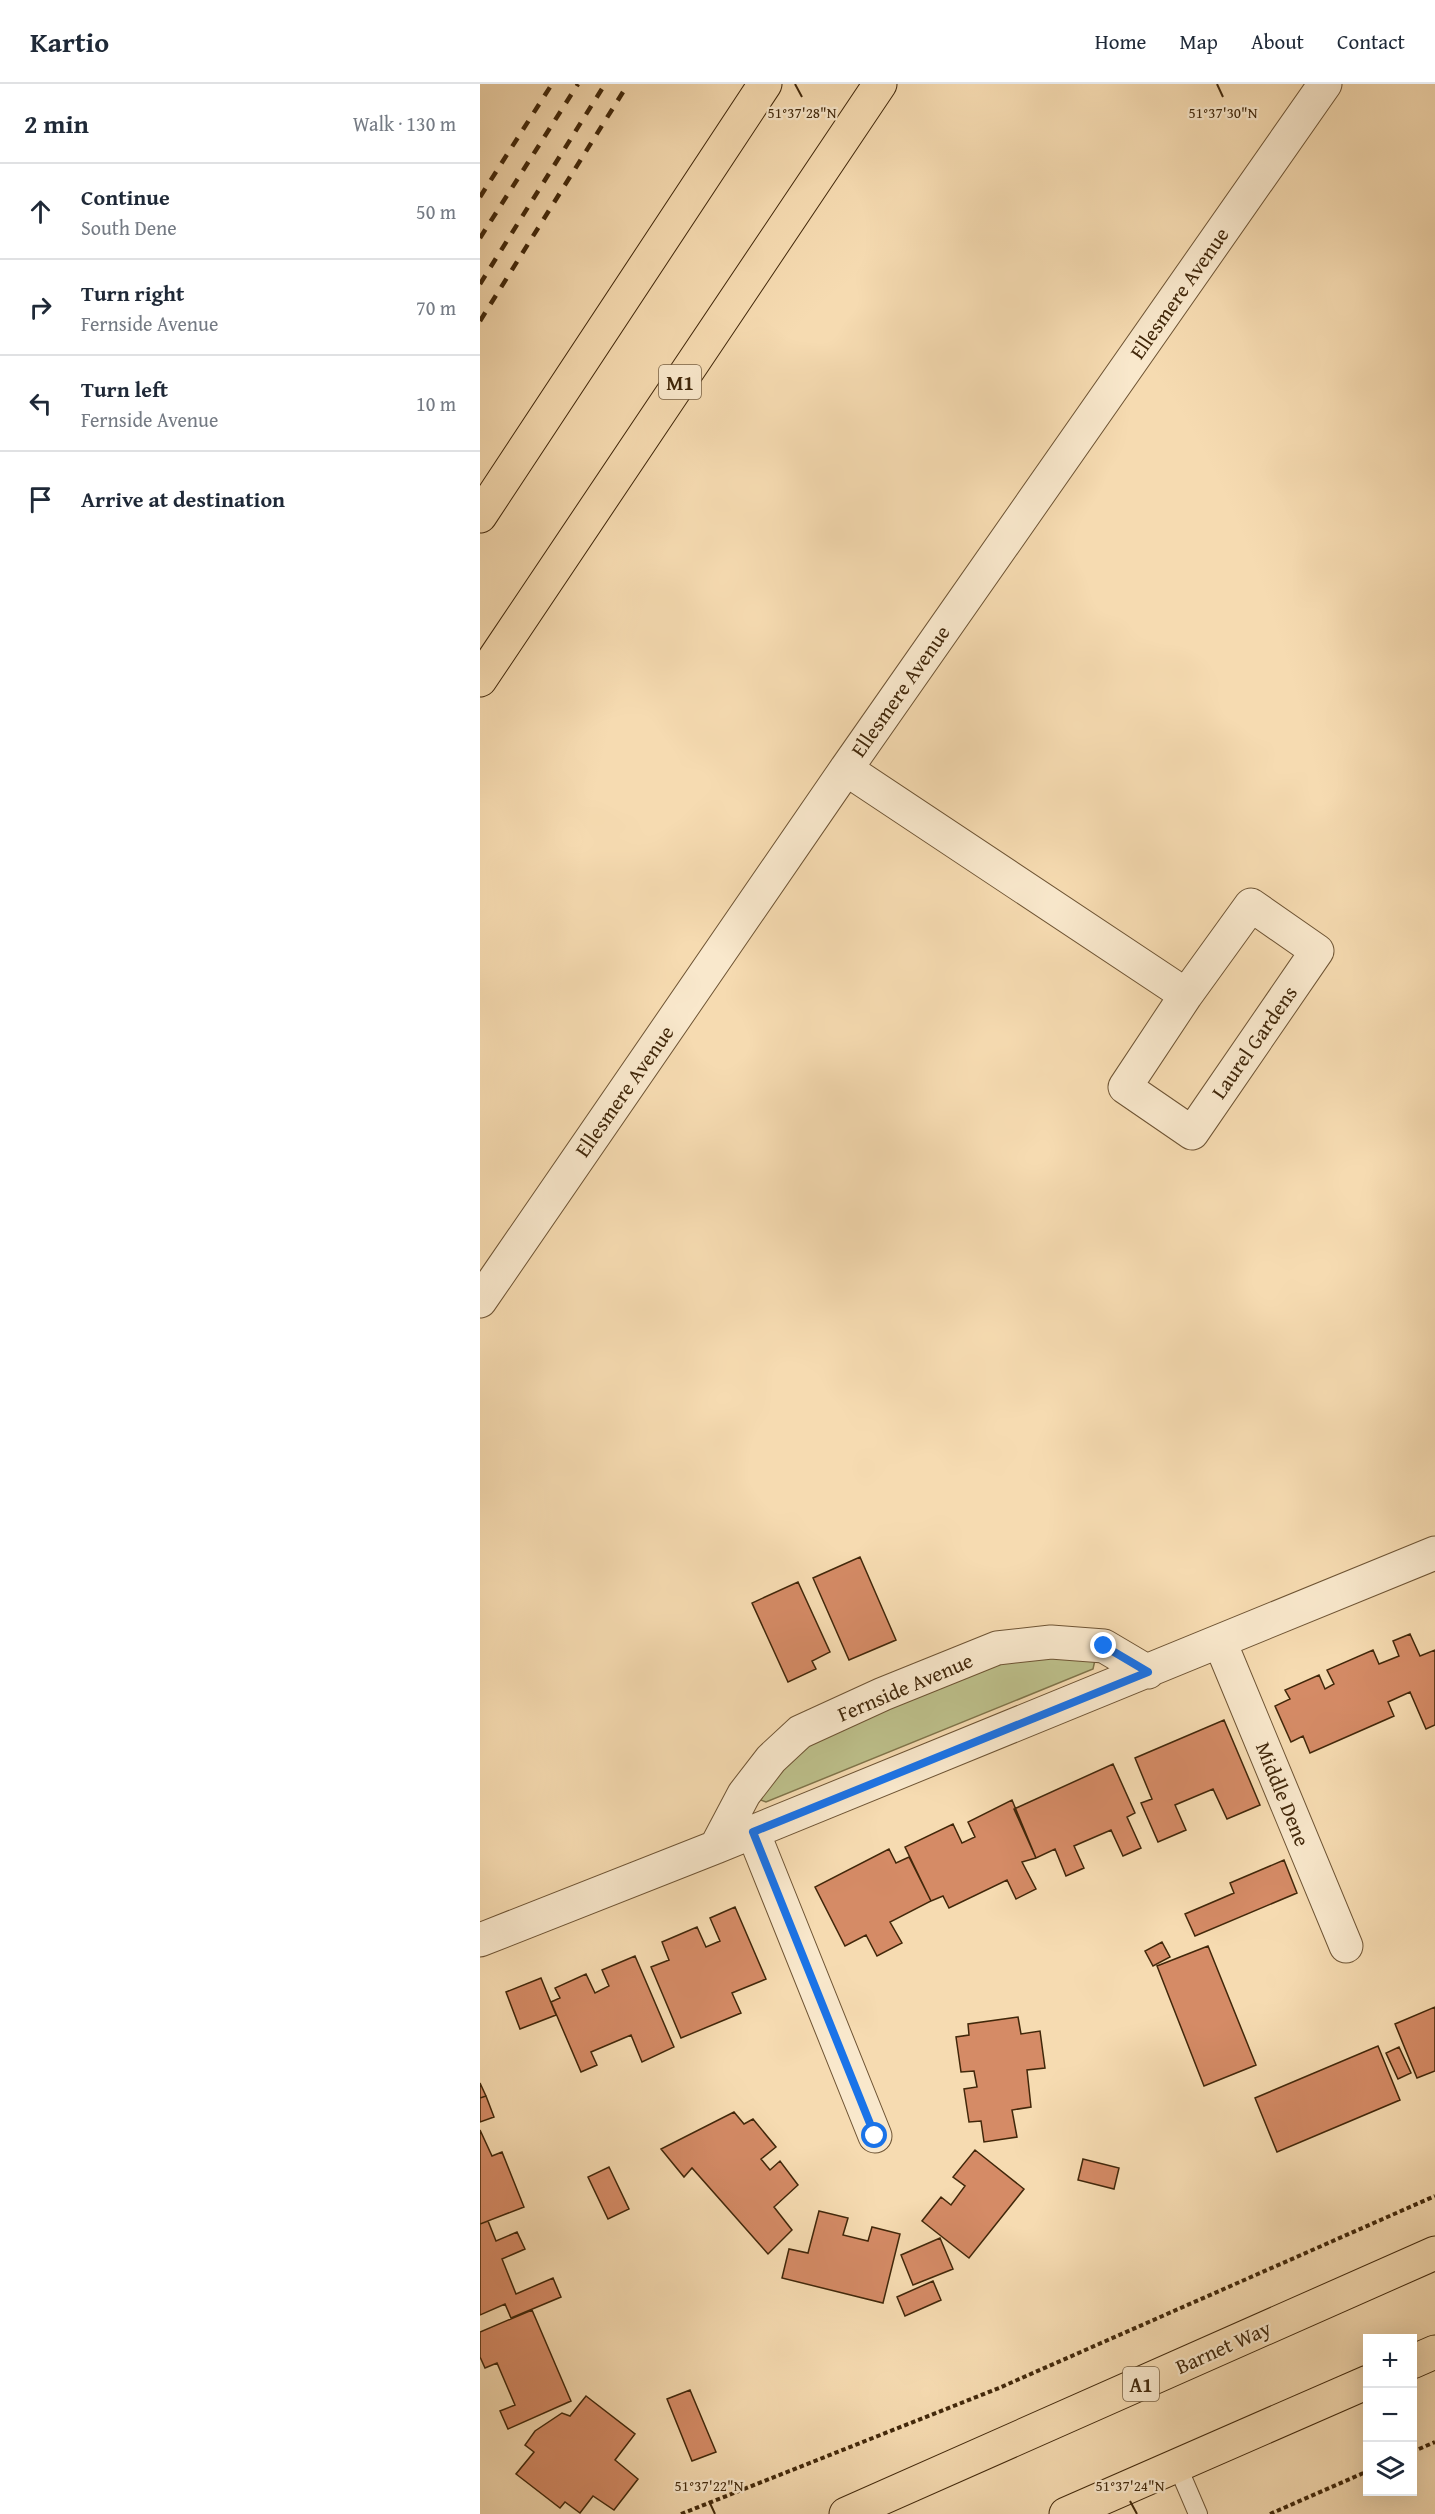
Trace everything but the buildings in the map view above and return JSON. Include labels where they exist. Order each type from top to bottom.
[{"type":"highway","points":[[480,516],[765,84]]},
{"type":"highway","name":"M1","points":[[480,680],[880,84]]},
{"type":"highway","name":"Barnet Way","points":[[846,2514],[1435,2253]]},
{"type":"highway","points":[[1417,2360],[1435,2352]]},
{"type":"highway","points":[[1066,2514],[1363,2384]]},
{"type":"street","name":"Ellesmere Avenue","points":[[480,1301],[846,769],[1325,84]]},
{"type":"street","points":[[846,769],[1186,995]]},
{"type":"street","name":"Laurel Gardens","points":[[1251,905],[1317,951],[1192,1133],[1125,1087],[1186,995],[1251,905]]},
{"type":"street","points":[[480,1940],[1148,1672],[1435,1553]]},
{"type":"street","name":"Middle Dene","points":[[1220,1641],[1346,1946]]},
{"type":"street","name":"Fernside Avenue","points":[[716,1847],[744,1794],[778,1752],[800,1732],[883,1694],[997,1648],[1051,1642],[1104,1646],[1148,1672]]},
{"type":"street","points":[[753,1832],[875,2136]]},
{"type":"lane","points":[[1177,2465],[1198,2514]]},
{"type":"path","points":[[681,2514],[999,2388],[1435,2196]]},
{"type":"path","points":[[1417,2450],[1435,2442]]},
{"type":"path","points":[[1269,2514],[1363,2473]]},
{"type":"green space","points":[[1021,1655],[1095,1660],[1093,1669],[766,1802],[758,1799],[806,1740]]},
{"type":"railway","points":[[480,197],[552,84]]},
{"type":"railway","points":[[480,238],[578,84]]},
{"type":"railway","points":[[480,284],[605,84]]},
{"type":"railway","points":[[480,321],[628,84]]},
{"type":"route","points":[[875,2136],[753,1832],[1148,1672],[1104,1646]]}]
